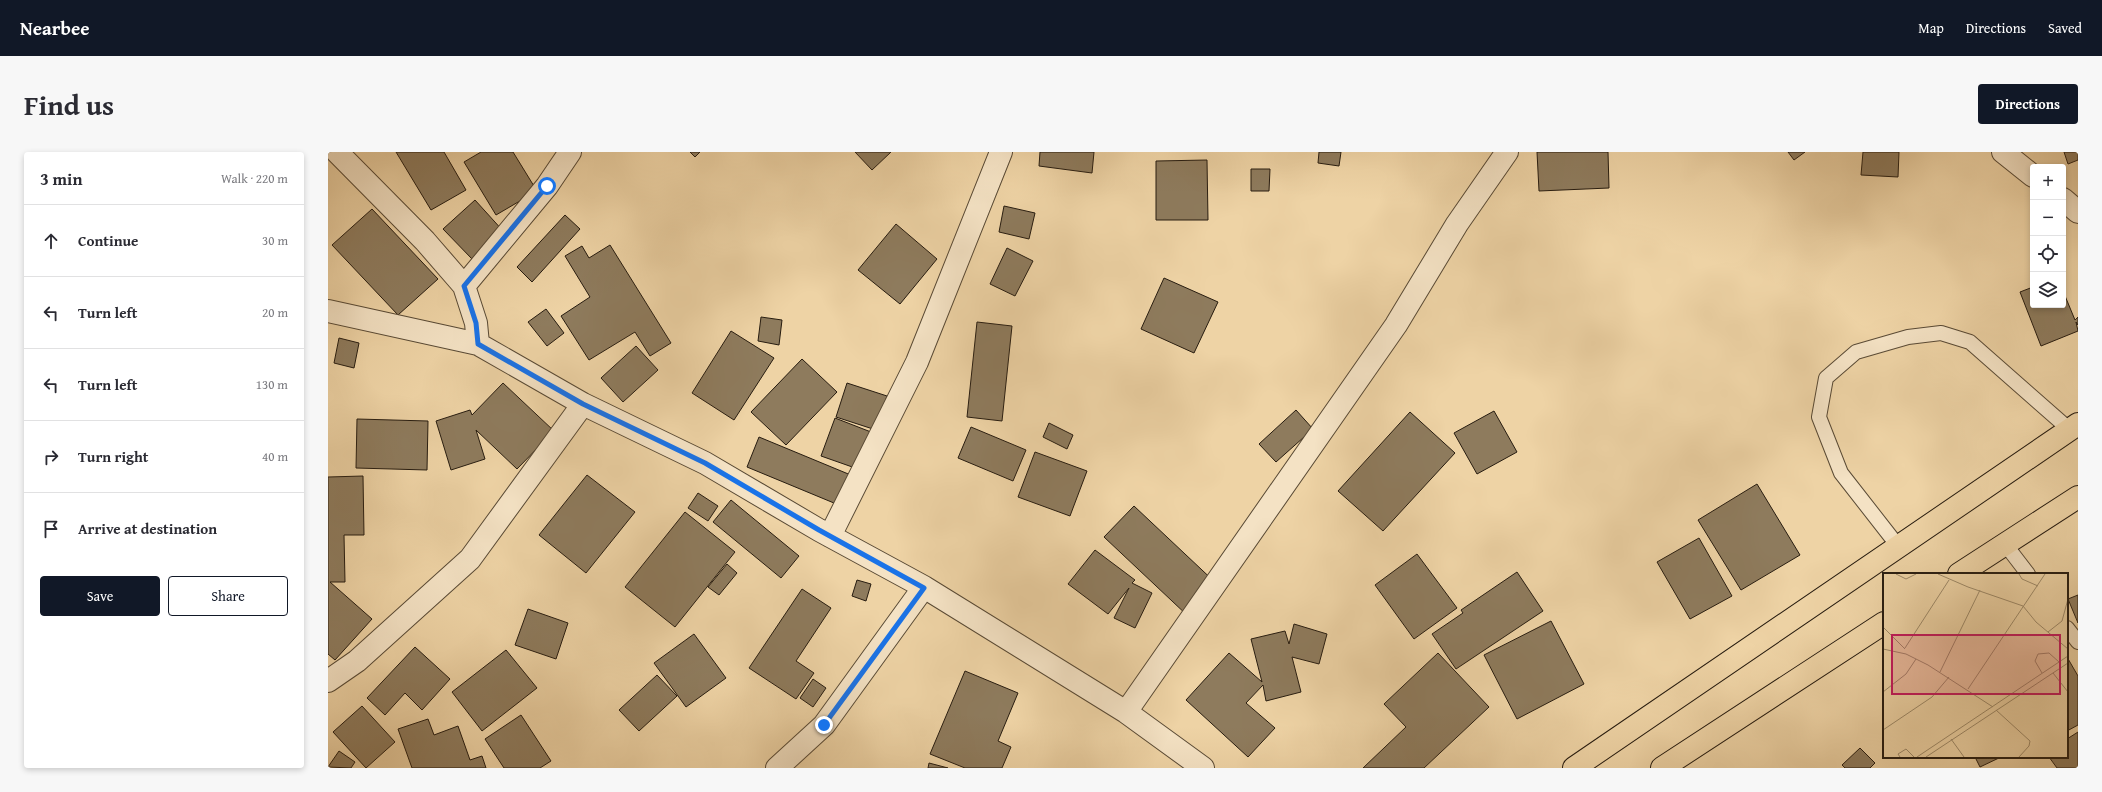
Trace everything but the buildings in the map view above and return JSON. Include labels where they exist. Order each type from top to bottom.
[{"type":"highway","points":[[1574,768],[2074,427]]},
{"type":"highway","points":[[1961,573],[2078,497]]},
{"type":"highway","points":[[1662,768],[1883,624]]},
{"type":"street","points":[[337,152],[425,240],[464,286],[476,323],[478,344]]},
{"type":"street","points":[[464,286],[547,186],[570,152]]},
{"type":"street","points":[[830,536],[917,362],[1001,152]]},
{"type":"street","points":[[1126,712],[1396,325],[1457,224],[1507,152]]},
{"type":"street","points":[[2003,152],[2030,174]]},
{"type":"street","points":[[2064,200],[2078,212]]},
{"type":"street","points":[[328,311],[478,344],[583,404],[705,463],[830,536],[924,588],[1126,712],[1203,768]]},
{"type":"street","points":[[328,681],[357,661],[470,559],[583,404]]},
{"type":"street","points":[[777,768],[824,725],[924,588]]},
{"type":"lane","points":[[1898,546],[1841,473],[1819,417],[1826,378],[1856,352],[1908,337],[1941,333],[1970,342],[2074,427]]},
{"type":"lane","points":[[2006,544],[2027,573]]},
{"type":"lane","points":[[2068,629],[2078,642]]},
{"type":"route","points":[[547,186],[464,286],[476,323],[478,344],[583,404],[705,463],[819,530],[924,588],[824,725]]}]
